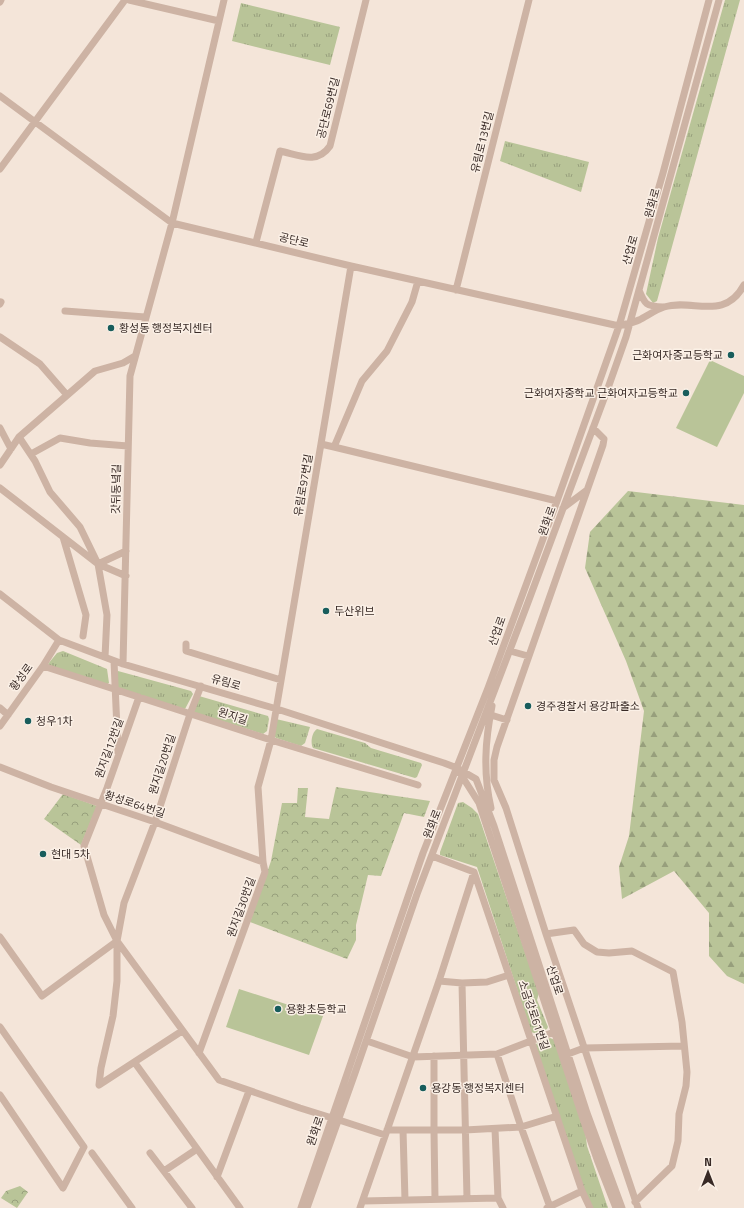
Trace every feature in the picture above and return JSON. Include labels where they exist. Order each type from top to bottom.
[{"type":"street","points":[[0,169],[125,0]]},
{"type":"street","points":[[130,0],[219,21]]},
{"type":"street","name":"갓뒤동녘길","points":[[123,664],[130,376],[134,356],[172,222],[224,0]]},
{"type":"street","name":"공단로69번길","points":[[256,242],[280,151],[308,157],[317,157],[325,152],[330,146],[366,0]]},
{"type":"street","name":"유림로13번길","points":[[456,290],[529,0]]},
{"type":"street","name":"산업로","points":[[616,1208],[598,1162],[554,1032],[479,803],[461,772],[619,326],[664,173],[709,0]]},
{"type":"street","name":"원화로","points":[[307,1208],[421,860],[461,772],[502,673],[593,428],[630,323],[719,0]]},
{"type":"street","name":"공단로","points":[[0,96],[172,222],[351,266],[619,326]]},
{"type":"street","points":[[321,444],[351,266]]},
{"type":"street","points":[[334,447],[362,381],[387,351],[412,302],[418,281]]},
{"type":"street","points":[[639,290],[649,306],[663,307],[679,304],[705,307],[720,305],[731,300],[740,292],[744,285]]},
{"type":"street","points":[[619,326],[637,321],[663,307]]},
{"type":"street","points":[[66,311],[145,317]]},
{"type":"street","points":[[0,337],[40,364],[67,395]]},
{"type":"street","points":[[0,465],[19,437],[95,371],[123,363],[134,356]]},
{"type":"street","points":[[0,428],[11,449]]},
{"type":"street","points":[[546,934],[574,930],[584,944],[597,952],[609,953],[632,951],[673,972],[682,1022],[687,1072],[686,1086],[679,1114],[678,1141],[672,1166],[636,1205],[546,934],[502,800],[494,780],[494,760],[497,747],[603,445],[604,439],[593,428]]},
{"type":"street","points":[[19,437],[31,454],[50,492],[80,527],[98,564],[107,615],[105,657]]},
{"type":"street","points":[[31,454],[60,438],[90,443],[128,446]]},
{"type":"street","name":"유림로97번길","points":[[272,740],[321,444],[557,501]]},
{"type":"street","points":[[0,488],[98,564],[126,576]]},
{"type":"street","points":[[563,508],[587,490]]},
{"type":"street","points":[[63,537],[86,615],[83,636]]},
{"type":"street","points":[[98,564],[126,551]]},
{"type":"street","name":"유림로","points":[[0,594],[59,640],[123,664],[277,709],[461,772]]},
{"type":"street","name":"황성로","points":[[0,726],[43,666],[59,640]]},
{"type":"street","points":[[186,644],[186,651],[281,680]]},
{"type":"street","points":[[510,651],[528,656]]},
{"type":"street","points":[[114,661],[118,757]]},
{"type":"street","name":"원지길","points":[[43,666],[272,740],[418,784]]},
{"type":"street","points":[[494,826],[487,789],[485,751],[487,732],[502,673]]},
{"type":"street","name":"원지길20번길","points":[[116,941],[124,903],[155,822],[190,714],[201,686]]},
{"type":"street","name":"원지길12번길","points":[[139,697],[84,846],[104,914],[116,941],[219,1080],[335,1119]]},
{"type":"street","points":[[0,708],[8,714]]},
{"type":"street","points":[[491,714],[507,720]]},
{"type":"street","name":"원지길30번길","points":[[199,1053],[265,872],[258,787],[272,740]]},
{"type":"street","name":"황성로64번길","points":[[0,768],[100,805],[155,822],[263,862]]},
{"type":"street","name":"산업로","points":[[461,772],[476,779],[494,826],[589,1120],[622,1208]]},
{"type":"street","name":"원화로","points":[[301,1208],[366,1041],[461,772]]},
{"type":"street","points":[[487,789],[494,798],[502,800]]},
{"type":"street","points":[[492,813],[496,805],[502,800]]},
{"type":"street","points":[[432,856],[474,872],[439,980],[361,1204],[405,1200],[498,1198]]},
{"type":"street","name":"소금강로61번길","points":[[474,872],[582,1191],[590,1208]]},
{"type":"street","points":[[0,937],[42,996],[116,941]]},
{"type":"street","name":"원지길12번길","points":[[116,941],[117,981],[114,1016],[101,1068],[99,1085],[182,1032]]},
{"type":"street","points":[[439,980],[462,983],[487,982],[509,975]]},
{"type":"street","points":[[462,983],[467,1198]]},
{"type":"street","points":[[0,1027],[84,1147],[63,1188],[0,1095]]},
{"type":"street","points":[[366,1041],[412,1057],[497,1054],[554,1032]]},
{"type":"street","points":[[568,1054],[584,1048],[684,1046]]},
{"type":"street","points":[[497,1054],[548,1207],[582,1191]]},
{"type":"street","points":[[434,1056],[435,1199]]},
{"type":"street","points":[[135,1063],[240,1208]]},
{"type":"street","points":[[217,1177],[249,1091]]},
{"type":"street","name":"원화로","points":[[335,1119],[386,1133],[403,1130],[465,1130],[521,1127],[557,1116]]},
{"type":"street","points":[[495,1129],[498,1198],[503,1208]]},
{"type":"street","points":[[403,1130],[405,1200]]},
{"type":"street","points":[[164,1171],[197,1149]]},
{"type":"street","points":[[92,1153],[132,1208]]},
{"type":"street","points":[[150,1153],[192,1208]]},
{"type":"green space","points":[[725,0],[740,0],[657,301],[653,303],[646,294],[658,238]]},
{"type":"green space","points":[[241,3],[340,27],[330,65],[232,41]]},
{"type":"green space","points":[[505,141],[589,162],[581,192],[500,161]]},
{"type":"green space","points":[[710,360],[744,376],[744,393],[717,447],[676,428]]},
{"type":"green space","points":[[628,491],[744,505],[744,984],[727,976],[709,956],[709,913],[674,871],[622,899],[619,867],[629,836],[644,711],[626,661],[585,568],[590,532]]},
{"type":"green space","points":[[63,651],[107,669],[109,683],[106,685],[49,666],[48,664],[57,653]]},
{"type":"green space","points":[[118,671],[191,691],[193,694],[185,709],[116,688]]},
{"type":"green space","points":[[199,696],[268,716],[267,731],[263,734],[196,713],[193,711]]},
{"type":"green space","points":[[276,719],[310,727],[305,743],[301,746],[276,738],[273,735]]},
{"type":"green space","points":[[317,729],[365,743],[371,748],[421,763],[422,765],[417,777],[415,778],[313,748],[312,738],[315,730]]},
{"type":"green space","points":[[336,787],[430,801],[424,817],[404,813],[381,876],[368,875],[356,925],[356,940],[347,959],[250,922],[271,861],[282,803],[297,803],[298,788],[308,788],[305,817],[329,819]]},
{"type":"green space","points":[[63,794],[97,806],[81,845],[44,819]]},
{"type":"green space","points":[[463,802],[478,814],[539,993],[537,1000],[548,1027],[537,1034],[531,1032],[477,867],[440,855],[458,803]]},
{"type":"green space","points":[[239,989],[323,1016],[309,1055],[226,1027]]},
{"type":"green space","points":[[550,1038],[555,1040],[585,1130],[587,1146],[608,1208],[592,1208],[584,1191],[535,1047],[537,1043]]},
{"type":"green space","points":[[20,1186],[28,1192],[17,1208],[1,1198],[6,1191]]},
{"type":"place","name":"황성동 행정복지센터","points":[[111,328]]},
{"type":"place","name":"근화여자중고등학교","points":[[731,355]]},
{"type":"place","name":"근화여자중학교 근화여자고등학교","points":[[686,393]]},
{"type":"place","name":"두산위브","points":[[326,611]]},
{"type":"place","name":"경주경찰서 용강파출소","points":[[528,706]]},
{"type":"place","name":"청우1차","points":[[28,721]]},
{"type":"place","name":"현대 5차","points":[[43,854]]},
{"type":"place","name":"용황초등학교","points":[[278,1009]]},
{"type":"place","name":"용강동 행정복지센터","points":[[423,1088]]}]
